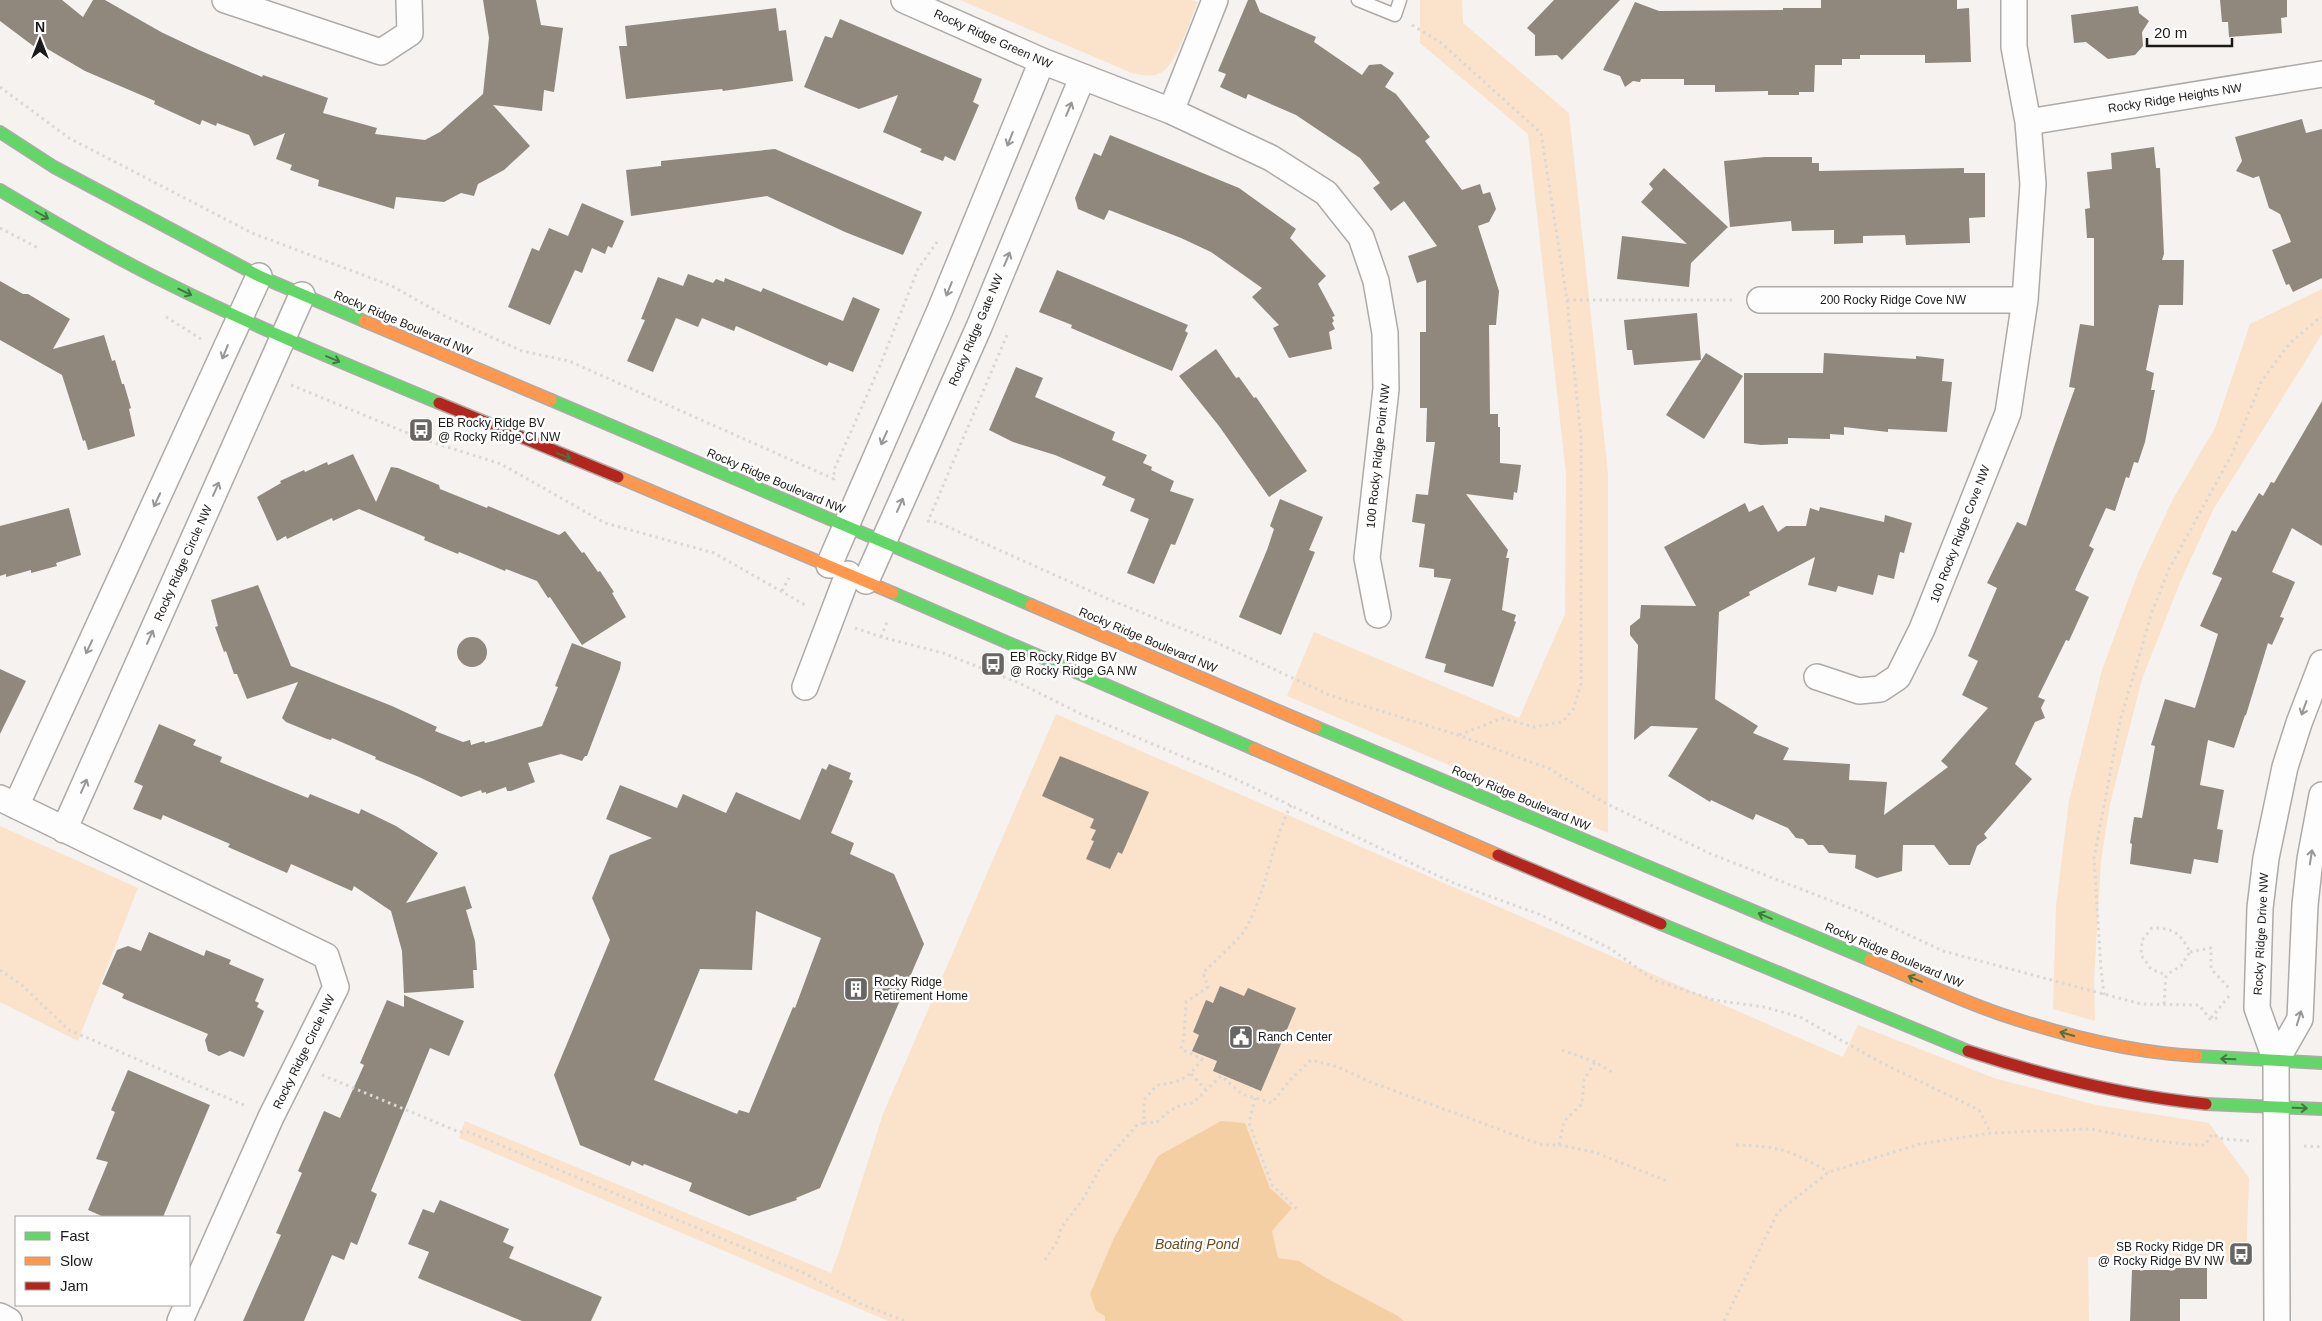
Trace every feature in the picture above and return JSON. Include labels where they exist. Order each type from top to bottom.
[{"type":"street","points":[[225,0],[380,52],[410,33],[409,0]]},
{"type":"street","name":"Rocky Ridge Green NW","points":[[904,0],[1082,78]]},
{"type":"street","points":[[1171,111],[1215,0]]},
{"type":"street","points":[[2014,0],[2014,47],[2028,122],[2032,184],[2025,300]]},
{"type":"street","points":[[805,687],[848,574],[846,526],[940,310],[1042,61]]},
{"type":"street","name":"Rocky Ridge Heights NW","points":[[2028,122],[2322,74]]},
{"type":"street","name":"100 Rocky Ridge Point NW","points":[[1082,78],[1171,111],[1271,158],[1326,193],[1361,237],[1376,281],[1385,333],[1386,389],[1367,558],[1378,615]]},
{"type":"street","name":"Rocky Ridge Gate NW","points":[[848,574],[883,542],[979,327],[1082,78]]},
{"type":"street","name":"Rocky Ridge Boulevard NW","points":[[0,132],[54,167],[259,276],[302,296],[605,422],[1324,731],[1998,1014],[2100,1043],[2174,1055],[2322,1063]]},
{"type":"street","points":[[0,190],[76,235],[238,318],[282,338],[848,574],[1542,874],[1955,1046],[2012,1066],[2072,1082],[2132,1094],[2194,1103],[2322,1109]]},
{"type":"street","name":"Rocky Ridge Circle NW","points":[[190,1299],[271,1117],[336,987],[326,956],[8,802],[224,355],[238,318],[259,276]]},
{"type":"street","name":"Rocky Ridge Circle NW","points":[[64,830],[302,296]]},
{"type":"street","name":"200 Rocky Ridge Cove NW","points":[[1760,300],[2025,300]]},
{"type":"street","name":"100 Rocky Ridge Cove NW","points":[[1817,677],[1859,691],[1880,689],[1898,677],[1922,629],[2008,413],[2025,300]]},
{"type":"street","name":"Rocky Ridge Drive NW","points":[[2277,1321],[2276,1061],[2257,1008],[2260,908],[2274,812],[2285,767],[2320,675]]},
{"type":"street","points":[[2276,1061],[2300,1019],[2305,905],[2310,859],[2322,795]]},
{"type":"street","points":[[180,1321],[187,1306]]},
{"type":"street","points":[[0,1316],[9,1321]]},
{"type":"lane","points":[[1358,0],[1395,15],[1400,0]]},
{"type":"path","points":[[1395,15],[1440,42],[1541,133],[1567,300],[1581,437],[1581,684],[1573,710],[1562,722],[1534,726],[1502,718],[1458,735]]},
{"type":"path","points":[[0,87],[69,138],[252,233],[392,286],[445,316],[522,351],[569,361],[834,480],[834,470],[879,368],[918,269],[938,240]]},
{"type":"path","points":[[0,228],[45,251]]},
{"type":"path","points":[[1567,300],[1760,300]]},
{"type":"path","points":[[159,312],[224,355]]},
{"type":"path","points":[[2104,995],[2100,969],[2094,858],[2120,721],[2152,612],[2170,569],[2232,454],[2261,382],[2289,344],[2317,320],[2322,318]]},
{"type":"path","points":[[266,374],[422,439],[501,464],[605,523],[714,553],[831,619],[881,637],[943,654],[1019,683],[1081,714],[1227,775],[1451,882],[1541,915],[1611,949],[1654,980],[1714,1000],[1764,1007],[1800,1017],[1882,1063],[1979,1110],[1991,1133]]},
{"type":"path","points":[[928,521],[938,522],[1108,599],[1213,641],[1329,695],[1458,735],[1550,769],[1605,803],[1711,854],[1860,912],[1943,951],[2141,1004],[2199,1005],[2210,1019]]},
{"type":"path","points":[[782,591],[791,573]]},
{"type":"path","points":[[881,637],[890,614]]},
{"type":"path","points":[[1144,1123],[1144,1100],[1157,1085],[1177,1082],[1191,1074],[1202,1059],[1181,1049],[1184,1037],[1186,1002],[1208,987],[1203,973],[1245,930],[1271,863],[1284,818],[1291,805]]},
{"type":"path","points":[[2190,952],[2183,938],[2168,928],[2152,928],[2142,940],[2141,955],[2151,969],[2166,974],[2181,966],[2190,952],[2211,948],[2211,969],[2233,992],[2210,1019]]},
{"type":"path","points":[[0,970],[22,986],[69,1030],[271,1117]]},
{"type":"path","points":[[2164,1004],[2166,974]]},
{"type":"path","points":[[2210,1019],[2218,1018]]},
{"type":"path","points":[[1562,1050],[1595,1062],[1612,1072]]},
{"type":"path","points":[[1045,1260],[1058,1240],[1061,1228],[1083,1199],[1102,1165],[1136,1126],[1157,1122],[1170,1110],[1182,1104],[1193,1103],[1220,1076],[1242,1094],[1272,1103],[1289,1081],[1311,1060],[1338,1066],[1373,1083],[1542,1145],[1559,1145],[1594,1152],[1666,1181]]},
{"type":"path","points":[[1559,1145],[1564,1121],[1582,1104],[1584,1080],[1595,1062]]},
{"type":"path","points":[[297,1063],[459,1132],[469,1132],[806,1274],[861,1304],[905,1321]]},
{"type":"path","points":[[1191,1074],[1205,1089]]},
{"type":"path","points":[[1255,1098],[1249,1123],[1272,1185],[1299,1211]]},
{"type":"path","points":[[1724,1321],[1778,1212],[1829,1172],[1920,1144],[1991,1133],[2091,1129],[2143,1139],[2192,1145],[2205,1145],[2212,1134],[2223,1139]]},
{"type":"path","points":[[1736,1145],[1768,1146],[1793,1152],[1829,1172]]},
{"type":"shaded area","points":[[960,0],[1192,0],[1198,2],[1173,60],[1162,72],[1147,75],[1132,73]]},
{"type":"shaded area","points":[[1420,0],[1462,0],[1463,23],[1569,113],[1608,473],[1608,833],[1287,696],[1314,632],[1519,718],[1565,614],[1566,474],[1528,134],[1420,43]]},
{"type":"shaded area","points":[[2322,289],[2322,334],[2213,510],[2179,585],[2142,679],[2110,804],[2101,861],[2094,980],[2095,1021],[2053,1009],[2056,906],[2069,801],[2102,670],[2138,573],[2173,499],[2215,428],[2250,324]]},
{"type":"shaded area","points":[[1056,714],[1843,1057],[1858,1025],[1994,1078],[2096,1105],[2209,1123],[2249,1178],[2246,1263],[2088,1257],[2089,1321],[888,1321],[459,1138],[465,1121],[831,1273],[883,1114]]},
{"type":"shaded area","points":[[0,826],[138,888],[78,1041],[0,1002]]},
{"type":"water","name":"Boating Pond","points":[[1221,1121],[1245,1123],[1270,1188],[1292,1208],[1272,1231],[1278,1258],[1299,1261],[1404,1321],[1105,1321],[1105,1316],[1096,1311],[1090,1294],[1114,1238],[1158,1156]]},
{"type":"building","points":[[0,0],[62,0],[83,17],[93,0],[105,0],[161,32],[199,50],[262,77],[263,75],[328,98],[323,113],[377,128],[375,134],[425,140],[440,132],[483,94],[489,38],[483,0],[536,0],[541,25],[563,28],[554,92],[544,90],[542,111],[493,105],[530,146],[504,170],[478,184],[474,196],[461,193],[444,202],[396,197],[394,209],[318,186],[319,180],[290,170],[292,165],[276,159],[285,133],[254,146],[249,135],[217,123],[216,126],[202,120],[200,125],[154,104],[155,101],[85,71],[39,44],[36,48],[0,21]]},
{"type":"building","points":[[1248,0],[1255,0],[1260,12],[1316,37],[1314,42],[1362,75],[1369,65],[1381,64],[1394,73],[1385,87],[1396,94],[1430,137],[1425,141],[1462,190],[1480,184],[1483,194],[1490,192],[1496,209],[1489,222],[1478,226],[1499,291],[1496,325],[1489,325],[1490,414],[1498,414],[1500,463],[1521,465],[1517,493],[1514,492],[1513,500],[1466,494],[1508,550],[1506,558],[1509,558],[1502,610],[1516,615],[1514,621],[1516,622],[1493,687],[1444,672],[1446,664],[1425,658],[1451,579],[1434,577],[1434,569],[1419,567],[1425,524],[1412,522],[1416,494],[1428,495],[1435,442],[1426,442],[1427,408],[1420,408],[1420,332],[1426,332],[1426,280],[1417,283],[1408,256],[1437,246],[1404,201],[1391,211],[1373,188],[1380,183],[1360,158],[1296,115],[1248,94],[1246,99],[1220,87],[1226,74],[1218,71]]},
{"type":"building","points":[[1554,0],[1620,0],[1562,60],[1557,55],[1535,56],[1535,35],[1527,28]]},
{"type":"building","points":[[1821,0],[1957,0],[1957,9],[1969,8],[1971,62],[1925,63],[1925,55],[1860,55],[1860,59],[1842,59],[1842,65],[1815,65],[1814,92],[1799,92],[1799,95],[1768,95],[1768,91],[1715,92],[1715,85],[1684,85],[1684,79],[1641,79],[1640,82],[1633,81],[1625,87],[1620,76],[1603,70],[1635,2],[1659,11],[1783,10],[1783,8],[1821,8]]},
{"type":"building","points":[[2220,0],[2287,0],[2287,17],[2281,18],[2282,33],[2229,37],[2228,22],[2222,22]]},
{"type":"building","points":[[2138,6],[2139,13],[2149,21],[2142,32],[2143,46],[2135,55],[2108,59],[2086,42],[2074,43],[2071,15]]},
{"type":"building","points":[[776,8],[779,31],[786,30],[793,81],[723,91],[722,89],[626,99],[619,46],[627,46],[625,26]]},
{"type":"building","points":[[840,19],[982,79],[973,102],[979,105],[955,161],[945,156],[943,161],[920,152],[922,149],[883,132],[898,95],[859,109],[804,87],[825,36],[832,38]]},
{"type":"building","points":[[2302,119],[2306,133],[2322,129],[2322,278],[2293,292],[2289,284],[2286,285],[2272,250],[2291,242],[2280,214],[2269,208],[2259,176],[2253,178],[2236,171],[2242,161],[2235,137]]},
{"type":"building","points":[[1110,135],[1239,188],[1296,229],[1290,238],[1326,276],[1318,284],[1335,316],[1332,317],[1334,321],[1332,323],[1335,329],[1329,332],[1332,349],[1289,358],[1273,328],[1279,325],[1252,297],[1262,288],[1211,252],[1181,238],[1109,210],[1104,220],[1078,209],[1075,198],[1094,153],[1101,156]]},
{"type":"building","points":[[2154,147],[2156,168],[2160,168],[2164,254],[2162,260],[2184,260],[2183,305],[2159,305],[2146,370],[2154,373],[2151,390],[2155,390],[2145,442],[2138,463],[2134,462],[2129,478],[2126,477],[2115,511],[2106,508],[2089,546],[2094,549],[2075,590],[2089,597],[2069,641],[2066,640],[2038,697],[2045,700],[2041,708],[2045,718],[2035,722],[2015,764],[2032,779],[1984,834],[1987,838],[1977,846],[1970,865],[1949,865],[1934,845],[1903,845],[1902,871],[1877,878],[1855,868],[1856,855],[1829,853],[1823,845],[1808,845],[1803,839],[1796,838],[1788,828],[1756,814],[1753,820],[1711,800],[1710,802],[1668,776],[1698,728],[1651,726],[1634,740],[1638,645],[1630,635],[1630,626],[1640,618],[1641,605],[1696,606],[1664,547],[1745,503],[1749,512],[1763,505],[1778,532],[1786,526],[1806,526],[1810,508],[1819,511],[1820,507],[1884,522],[1885,515],[1912,523],[1904,553],[1900,552],[1894,579],[1878,575],[1873,595],[1838,586],[1836,592],[1808,585],[1815,557],[1749,592],[1750,595],[1719,612],[1715,699],[1758,726],[1753,733],[1789,748],[1783,760],[1850,764],[1849,780],[1887,782],[1884,815],[1948,767],[1941,761],[1988,708],[1962,695],[1978,661],[1968,656],[1997,588],[1987,583],[2017,522],[2026,526],[2075,388],[2069,387],[2080,324],[2094,326],[2094,238],[2087,238],[2085,209],[2090,208],[2087,172],[2112,169],[2111,153]]},
{"type":"building","points":[[775,149],[922,212],[903,255],[845,232],[767,196],[631,216],[626,170],[661,166],[661,161]]},
{"type":"building","points":[[1765,157],[1812,157],[1812,163],[1819,163],[1819,171],[1964,168],[1964,173],[1985,173],[1985,217],[1969,218],[1970,243],[1906,245],[1905,235],[1863,236],[1863,243],[1834,244],[1834,230],[1792,231],[1791,221],[1730,227],[1724,161]]},
{"type":"building","points":[[1664,168],[1728,227],[1691,263],[1689,287],[1617,279],[1622,236],[1687,244],[1641,202],[1653,189],[1649,184]]},
{"type":"building","points":[[582,203],[624,221],[612,248],[608,246],[605,254],[592,248],[582,273],[575,270],[550,325],[508,307],[532,248],[539,251],[549,228],[568,236]]},
{"type":"building","points":[[1057,270],[1188,325],[1185,331],[1188,333],[1172,371],[1071,328],[1072,325],[1039,312]]},
{"type":"building","points":[[688,274],[713,283],[716,279],[724,282],[725,278],[761,292],[763,288],[843,321],[853,297],[880,309],[853,372],[829,362],[827,366],[736,326],[734,331],[702,318],[698,327],[676,318],[653,372],[627,361],[645,320],[641,319],[658,277],[683,286]]},
{"type":"building","points":[[0,281],[23,294],[28,294],[70,319],[53,349],[104,335],[112,361],[115,360],[122,384],[124,384],[131,408],[129,409],[135,436],[88,450],[85,440],[83,441],[62,375],[0,340]]},
{"type":"building","points":[[1697,313],[1701,360],[1634,365],[1632,350],[1627,350],[1624,320]]},
{"type":"building","points":[[1216,349],[1236,378],[1239,377],[1254,398],[1256,397],[1307,471],[1269,497],[1219,426],[1179,376]]},
{"type":"building","points":[[1706,353],[1743,376],[1704,439],[1666,415]]},
{"type":"building","points":[[1824,353],[1916,359],[1916,356],[1944,359],[1942,381],[1952,382],[1947,432],[1888,429],[1888,432],[1844,427],[1844,435],[1830,434],[1830,439],[1788,438],[1788,444],[1761,445],[1744,443],[1744,373],[1823,373]]},
{"type":"building","points":[[1016,367],[1043,378],[1035,397],[1115,432],[1112,440],[1147,455],[1143,463],[1152,467],[1151,470],[1174,481],[1170,491],[1194,499],[1175,545],[1171,544],[1154,584],[1127,573],[1149,519],[1130,511],[1135,499],[1102,485],[1106,477],[1055,455],[1013,442],[989,430]]},
{"type":"building","points":[[2322,401],[2322,546],[2292,528],[2272,572],[2295,582],[2280,617],[2284,618],[2272,645],[2268,643],[2234,748],[2208,740],[2200,785],[2224,790],[2217,829],[2223,830],[2218,863],[2194,859],[2191,874],[2130,864],[2132,844],[2130,843],[2134,817],[2142,818],[2155,746],[2151,745],[2165,699],[2195,708],[2218,634],[2200,626],[2222,578],[2212,574],[2232,530],[2236,532],[2259,493],[2263,496],[2271,482],[2274,483]]},
{"type":"building","points":[[353,454],[376,502],[391,467],[398,468],[439,485],[440,489],[487,508],[488,506],[559,535],[565,531],[582,553],[584,552],[598,572],[600,571],[614,592],[612,593],[626,617],[582,645],[537,581],[506,569],[505,571],[459,552],[458,554],[424,540],[425,537],[359,509],[333,521],[332,518],[287,539],[286,536],[277,541],[257,497],[281,483],[280,481],[304,470],[305,472],[327,462],[328,465]]},
{"type":"building","points":[[1280,499],[1323,517],[1309,550],[1315,552],[1281,635],[1239,617],[1267,550],[1274,529],[1270,526]]},
{"type":"building","points":[[69,508],[81,555],[56,563],[57,566],[31,573],[31,570],[6,577],[6,574],[0,576],[0,526]]},
{"type":"building","points":[[258,585],[291,666],[392,706],[437,727],[435,731],[463,742],[470,740],[471,745],[484,741],[485,743],[493,741],[542,726],[558,687],[555,686],[572,643],[621,662],[620,669],[587,756],[582,761],[561,754],[528,763],[535,782],[511,791],[507,791],[506,787],[486,794],[486,792],[482,793],[481,790],[461,797],[332,738],[331,740],[327,739],[286,722],[282,718],[298,682],[247,699],[237,674],[234,674],[226,651],[224,652],[215,627],[218,626],[211,600]]},
{"type":"building","points":[[472,637],[483,641],[487,652],[483,663],[472,667],[461,663],[457,652],[461,641]]},
{"type":"building","points":[[0,669],[26,681],[0,734]]},
{"type":"building","points":[[159,724],[196,740],[193,745],[222,757],[220,762],[308,798],[310,794],[359,814],[361,809],[396,826],[438,853],[406,903],[465,886],[472,908],[466,910],[475,941],[477,970],[473,970],[474,988],[404,993],[402,951],[391,911],[354,886],[352,891],[291,864],[287,873],[228,847],[230,844],[163,815],[161,820],[133,809],[143,786],[134,782]]},
{"type":"building","points":[[1060,756],[1149,792],[1122,854],[1118,852],[1110,869],[1086,859],[1094,841],[1091,840],[1096,830],[1090,828],[1094,819],[1042,796]]},
{"type":"building","name":"Rocky Ridge Retirement Home","points":[[829,764],[851,773],[849,779],[853,781],[831,833],[854,843],[850,854],[894,874],[924,944],[820,1188],[796,1198],[797,1200],[749,1216],[689,1191],[692,1183],[644,1164],[643,1166],[632,1161],[630,1166],[580,1145],[554,1075],[610,940],[592,898],[610,855],[652,838],[606,819],[620,785],[677,808],[683,794],[726,813],[736,792],[800,820],[822,768],[826,770]],"holes":[[[756,911],[821,938],[795,1008],[793,1007],[749,1113],[739,1110],[737,1114],[654,1080],[700,969],[752,970]]]},
{"type":"building","points":[[149,932],[204,956],[206,950],[231,960],[229,964],[264,979],[255,1001],[259,1003],[257,1007],[264,1011],[244,1057],[230,1051],[219,1056],[208,1051],[205,1040],[208,1034],[122,998],[124,994],[102,984],[117,950],[128,946],[141,951]]},
{"type":"building","name":"Ranch Center","points":[[1220,986],[1244,996],[1248,988],[1296,1008],[1261,1091],[1213,1071],[1217,1061],[1192,1051],[1199,1035],[1193,1032],[1206,1000],[1213,1003]]},
{"type":"building","points":[[404,995],[464,1021],[449,1056],[430,1048],[371,1191],[377,1194],[357,1245],[351,1242],[344,1260],[332,1255],[304,1321],[243,1321],[281,1235],[276,1233],[302,1173],[298,1171],[324,1111],[340,1118],[364,1065],[360,1063],[387,1000],[404,1007]]},
{"type":"building","points":[[128,1070],[210,1105],[163,1216],[102,1216],[88,1210],[108,1162],[96,1159],[115,1112],[111,1110]]},
{"type":"building","points":[[440,1200],[509,1229],[503,1242],[514,1247],[509,1258],[602,1297],[591,1321],[522,1321],[418,1278],[429,1252],[408,1244],[423,1209],[434,1213]]},
{"type":"building","points":[[2169,1268],[2207,1268],[2207,1299],[2180,1299],[2180,1321],[2130,1321],[2132,1270],[2169,1270]]},
{"type":"traffic: fast","points":[[0,132],[54,167],[259,276],[364,321]]},
{"type":"traffic: fast","points":[[0,190],[105,251],[202,300],[303,346],[439,403]]},
{"type":"traffic: fast","points":[[551,400],[1031,605]]},
{"type":"traffic: fast","points":[[893,593],[1254,749]]},
{"type":"traffic: fast","points":[[1316,727],[1870,960]]},
{"type":"traffic: fast","points":[[1661,924],[1968,1051]]},
{"type":"traffic: fast","points":[[2197,1056],[2322,1063]]},
{"type":"traffic: fast","points":[[2206,1104],[2322,1109]]},
{"type":"traffic: slow","points":[[364,321],[551,400]]},
{"type":"traffic: slow","points":[[618,477],[893,593]]},
{"type":"traffic: slow","points":[[1031,605],[1316,727]]},
{"type":"traffic: slow","points":[[1254,749],[1498,855]]},
{"type":"traffic: slow","points":[[1870,960],[1967,1002],[2048,1029],[2122,1047],[2197,1056]]},
{"type":"traffic: jam","points":[[439,403],[618,477]]},
{"type":"traffic: jam","points":[[1498,855],[1661,924]]},
{"type":"traffic: jam","points":[[1968,1051],[2026,1069],[2086,1084],[2145,1096],[2206,1104]]},
{"type":"place","name":"EB Rocky Ridge BV @ Rocky Ridge CI NW","points":[[421,430]]},
{"type":"place","name":"EB Rocky Ridge BV @ Rocky Ridge GA NW","points":[[993,664]]},
{"type":"place","name":"Rocky Ridge Retirement Home","points":[[856,989]]},
{"type":"place","name":"Ranch Center","points":[[1241,1037]]},
{"type":"place","name":"SB Rocky Ridge DR @ Rocky Ridge BV NW","points":[[2241,1254]]}]
